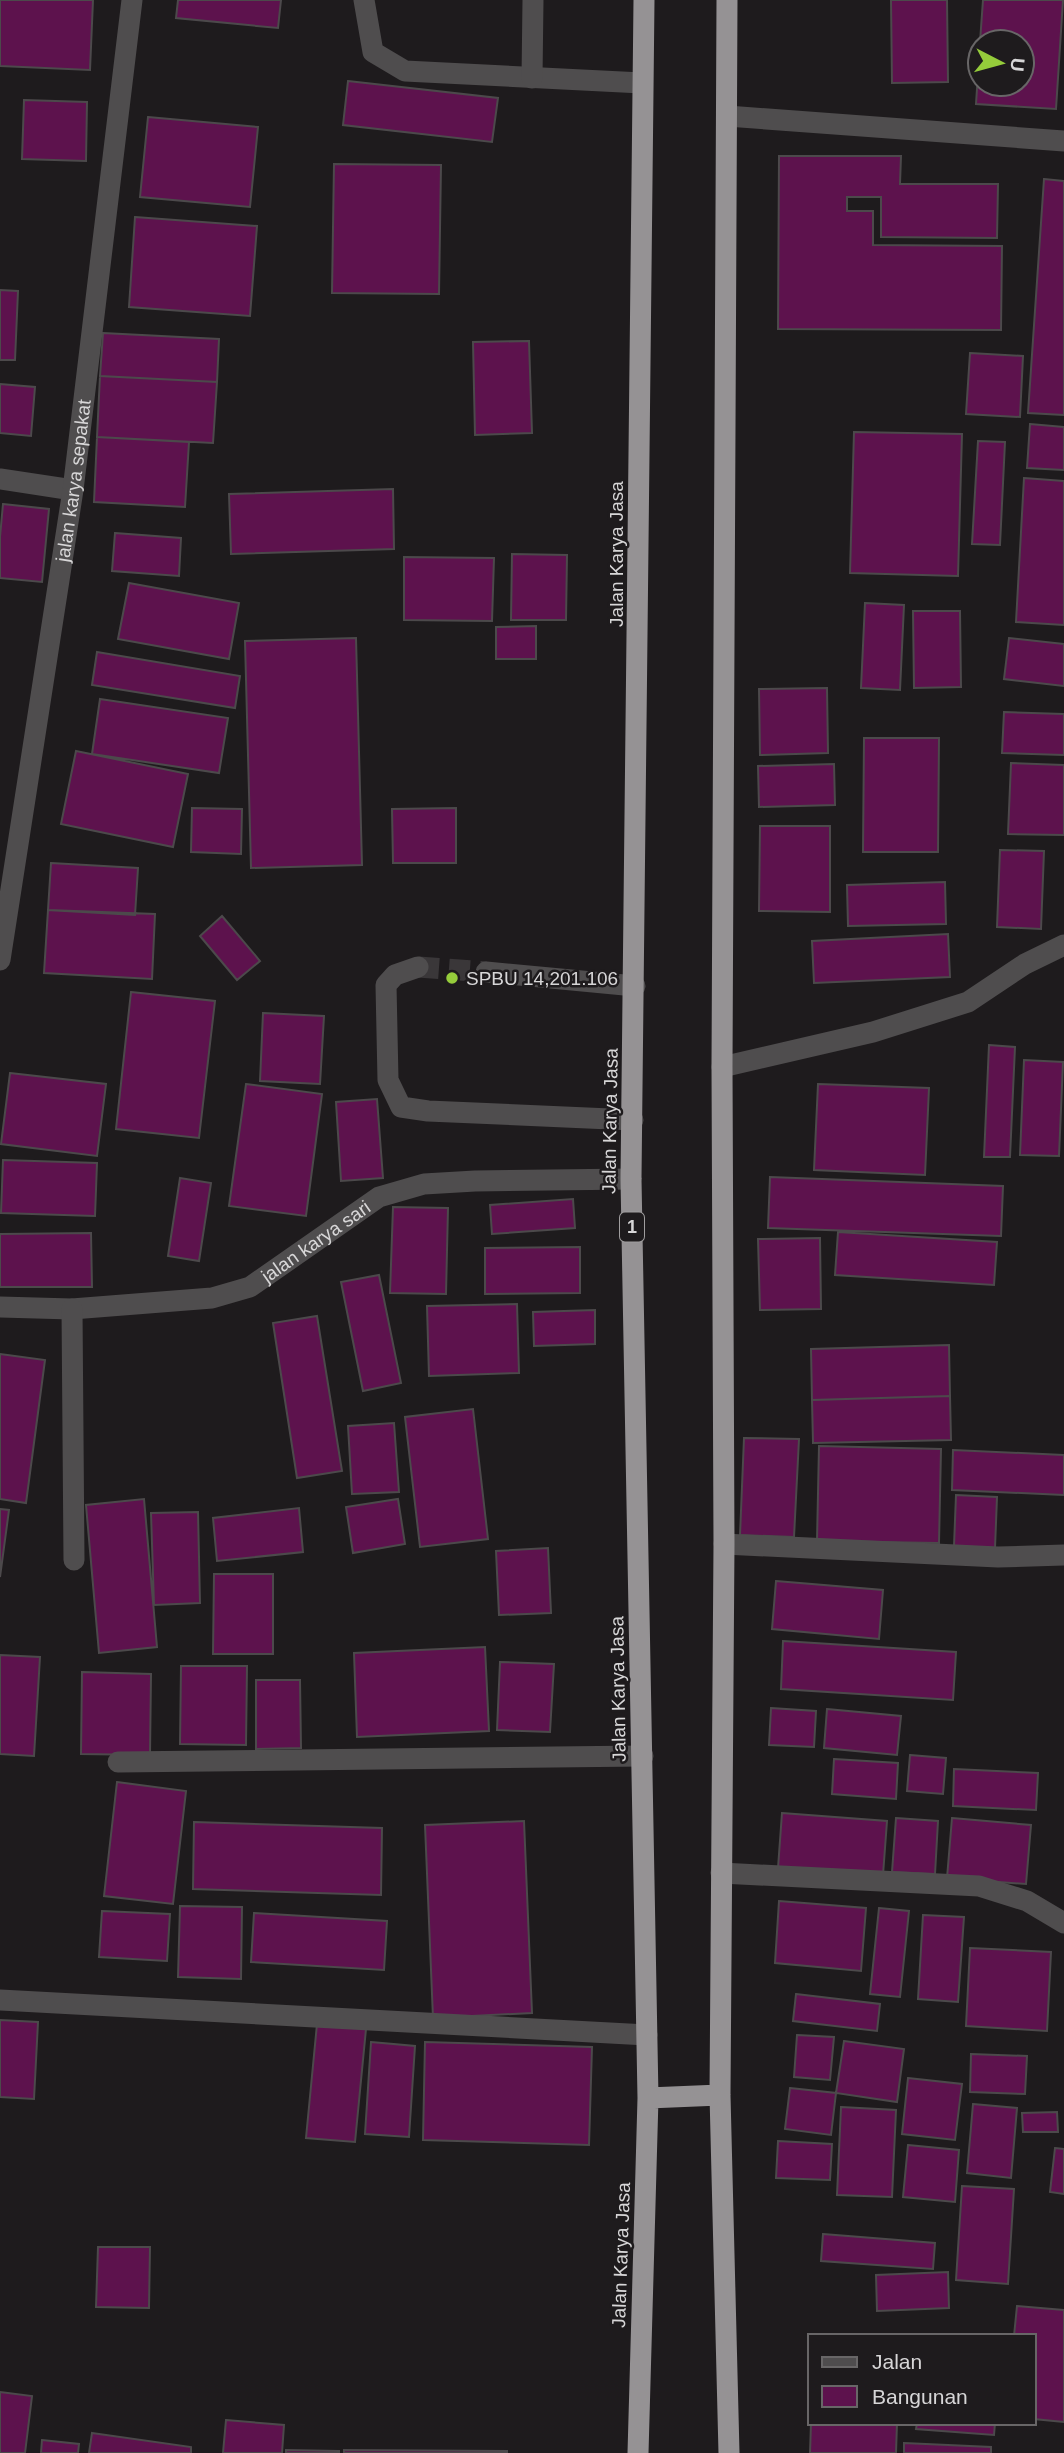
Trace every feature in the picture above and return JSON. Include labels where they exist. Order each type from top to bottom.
[{"type":"highway","name":"Jalan Karya Jasa","points":[[638,2453],[648,2098],[631,1179],[644,0]]},
{"type":"highway","points":[[727,0],[722,1067],[724,1544],[720,2095],[729,2453]]},
{"type":"highway","points":[[648,2098],[720,2095]]},
{"type":"street","name":"jalan karya sepakat","points":[[0,960],[73,490],[132,0]]},
{"type":"street","points":[[365,0],[373,52],[405,71],[642,83]]},
{"type":"street","points":[[532,78],[533,0]]},
{"type":"street","points":[[727,116],[1064,141]]},
{"type":"street","points":[[0,479],[73,490]]},
{"type":"street","points":[[722,1067],[873,1032],[968,1002],[1025,964],[1064,944]]},
{"type":"street","points":[[418,967],[395,975],[386,985],[388,1080],[401,1107],[428,1111],[633,1121]]},
{"type":"street","points":[[486,972],[635,986]]},
{"type":"street","name":"jalan karya sari","points":[[0,1307],[72,1309],[212,1298],[250,1287],[379,1197],[424,1184],[631,1179]]},
{"type":"street","points":[[72,1309],[74,1560]]},
{"type":"street","points":[[724,1544],[998,1558],[1064,1555]]},
{"type":"street","points":[[118,1762],[643,1756]]},
{"type":"street","points":[[721,1873],[979,1886],[1027,1901],[1064,1923]]},
{"type":"street","points":[[0,2000],[647,2035]]},
{"type":"building","points":[[0,0],[93,0],[90,70],[0,66]]},
{"type":"building","points":[[178,0],[281,0],[278,28],[176,18]]},
{"type":"building","points":[[891,0],[947,0],[948,82],[892,83]]},
{"type":"building","points":[[983,0],[1063,0],[1056,109],[976,104],[976,98],[1036,98],[1036,28],[981,28]]},
{"type":"building","points":[[348,81],[498,98],[492,142],[343,125]]},
{"type":"building","points":[[24,100],[87,102],[86,161],[22,159]]},
{"type":"building","points":[[148,117],[258,127],[250,207],[140,197]]},
{"type":"building","points":[[779,156],[901,156],[900,184],[998,184],[997,238],[881,237],[881,197],[847,197],[847,211],[873,211],[873,245],[1002,246],[1001,330],[778,329]]},
{"type":"building","points":[[334,164],[441,165],[439,294],[332,293]]},
{"type":"building","points":[[1044,179],[1064,181],[1064,415],[1028,413]]},
{"type":"building","points":[[135,217],[257,226],[250,316],[129,307]]},
{"type":"building","points":[[0,290],[18,291],[15,360],[0,360]]},
{"type":"building","points":[[103,333],[219,339],[217,382],[100,376]]},
{"type":"building","points":[[529,341],[532,433],[475,435],[473,342]]},
{"type":"building","points":[[970,353],[1023,356],[1020,417],[966,414]]},
{"type":"building","points":[[100,376],[217,382],[213,443],[97,437]]},
{"type":"building","points":[[0,384],[35,387],[31,436],[0,433]]},
{"type":"building","points":[[1030,424],[1064,427],[1064,470],[1027,468]]},
{"type":"building","points":[[854,432],[962,434],[958,576],[850,573]]},
{"type":"building","points":[[97,437],[189,442],[185,507],[94,502]]},
{"type":"building","points":[[978,441],[1005,442],[1000,545],[972,544]]},
{"type":"building","points":[[1024,478],[1064,481],[1064,625],[1016,622]]},
{"type":"building","points":[[393,489],[394,549],[231,554],[229,494]]},
{"type":"building","points":[[3,504],[49,509],[42,582],[0,578]]},
{"type":"building","points":[[115,533],[181,538],[179,576],[112,571]]},
{"type":"building","points":[[512,554],[567,555],[566,620],[511,620]]},
{"type":"building","points":[[404,557],[494,558],[492,621],[404,620]]},
{"type":"building","points":[[129,583],[239,603],[229,659],[118,639]]},
{"type":"building","points":[[865,603],[904,605],[900,690],[861,688]]},
{"type":"building","points":[[913,611],[960,611],[961,687],[914,688]]},
{"type":"building","points":[[536,626],[536,659],[496,659],[496,627]]},
{"type":"building","points":[[356,638],[362,865],[251,868],[245,641]]},
{"type":"building","points":[[1009,638],[1064,644],[1064,686],[1004,679]]},
{"type":"building","points":[[97,652],[240,676],[235,708],[92,685]]},
{"type":"building","points":[[827,688],[828,753],[760,755],[759,689]]},
{"type":"building","points":[[100,699],[228,718],[219,773],[92,754]]},
{"type":"building","points":[[1004,712],[1064,714],[1064,755],[1002,753]]},
{"type":"building","points":[[864,738],[939,738],[938,852],[863,852]]},
{"type":"building","points":[[76,751],[188,774],[173,847],[61,824]]},
{"type":"building","points":[[1011,763],[1064,765],[1064,835],[1008,834]]},
{"type":"building","points":[[834,764],[835,805],[759,807],[758,766]]},
{"type":"building","points":[[192,808],[242,809],[241,854],[191,852]]},
{"type":"building","points":[[456,808],[456,863],[393,863],[392,809]]},
{"type":"building","points":[[760,826],[830,826],[830,912],[759,911]]},
{"type":"building","points":[[1000,850],[1044,851],[1041,929],[997,927]]},
{"type":"building","points":[[51,863],[138,868],[135,915],[48,910]]},
{"type":"building","points":[[945,882],[946,924],[848,926],[847,885]]},
{"type":"building","points":[[48,910],[155,914],[152,979],[44,973]]},
{"type":"building","points":[[222,916],[260,961],[237,980],[200,936]]},
{"type":"building","points":[[948,934],[950,977],[814,983],[812,941]]},
{"type":"building","points":[[131,992],[215,1001],[199,1138],[116,1129]]},
{"type":"building","points":[[263,1013],[324,1016],[320,1084],[260,1081]]},
{"type":"building","points":[[989,1045],[1015,1047],[1010,1157],[984,1157]]},
{"type":"building","points":[[1024,1060],[1063,1062],[1059,1156],[1020,1155]]},
{"type":"building","points":[[10,1073],[106,1084],[97,1156],[1,1144]]},
{"type":"building","points":[[246,1084],[322,1094],[306,1216],[229,1206]]},
{"type":"building","points":[[818,1084],[929,1088],[925,1175],[814,1170]]},
{"type":"building","points":[[377,1099],[383,1178],[341,1181],[336,1102]]},
{"type":"building","points":[[3,1160],[97,1163],[95,1216],[1,1213]]},
{"type":"building","points":[[770,1177],[1003,1186],[1001,1236],[768,1228]]},
{"type":"building","points":[[180,1178],[211,1183],[199,1261],[168,1256]]},
{"type":"building","points":[[573,1199],[575,1228],[492,1234],[490,1205]]},
{"type":"building","points":[[393,1207],[448,1208],[446,1294],[390,1293]]},
{"type":"building","points":[[838,1232],[997,1242],[994,1285],[835,1275]]},
{"type":"building","points":[[91,1233],[92,1287],[0,1287],[0,1234]]},
{"type":"building","points":[[820,1238],[821,1309],[760,1310],[758,1239]]},
{"type":"building","points":[[580,1247],[580,1293],[485,1294],[485,1248]]},
{"type":"building","points":[[379,1275],[401,1383],[363,1391],[341,1282]]},
{"type":"building","points":[[517,1304],[519,1373],[429,1376],[427,1306]]},
{"type":"building","points":[[595,1310],[595,1344],[534,1346],[533,1312]]},
{"type":"building","points":[[317,1316],[342,1471],[297,1478],[273,1323]]},
{"type":"building","points":[[949,1345],[950,1396],[812,1400],[811,1349]]},
{"type":"building","points":[[0,1354],[45,1360],[26,1503],[0,1499]]},
{"type":"building","points":[[950,1396],[951,1440],[813,1443],[812,1400]]},
{"type":"building","points":[[473,1409],[488,1539],[420,1547],[405,1417]]},
{"type":"building","points":[[394,1423],[399,1492],[352,1494],[348,1426]]},
{"type":"building","points":[[744,1438],[799,1439],[794,1537],[740,1535]]},
{"type":"building","points":[[819,1446],[941,1449],[939,1543],[817,1541]]},
{"type":"building","points":[[953,1450],[1064,1455],[1064,1495],[952,1490]]},
{"type":"building","points":[[956,1495],[997,1497],[995,1548],[954,1546]]},
{"type":"building","points":[[144,1499],[157,1647],[99,1653],[86,1505]]},
{"type":"building","points":[[398,1499],[405,1544],[353,1553],[346,1507]]},
{"type":"building","points":[[299,1508],[303,1552],[217,1561],[213,1518]]},
{"type":"building","points":[[0,1509],[9,1510],[0,1577]]},
{"type":"building","points":[[198,1512],[200,1603],[154,1605],[151,1513]]},
{"type":"building","points":[[548,1548],[551,1613],[499,1615],[496,1551]]},
{"type":"building","points":[[214,1574],[273,1574],[273,1654],[213,1654]]},
{"type":"building","points":[[776,1581],[883,1590],[879,1639],[772,1629]]},
{"type":"building","points":[[783,1641],[956,1652],[953,1700],[781,1689]]},
{"type":"building","points":[[485,1647],[489,1731],[357,1737],[354,1653]]},
{"type":"building","points":[[0,1655],[40,1657],[34,1756],[0,1754]]},
{"type":"building","points":[[500,1662],[554,1664],[550,1732],[497,1730]]},
{"type":"building","points":[[181,1666],[247,1666],[246,1745],[180,1744]]},
{"type":"building","points":[[82,1672],[151,1674],[150,1755],[81,1754]]},
{"type":"building","points":[[256,1680],[300,1680],[301,1748],[256,1749]]},
{"type":"building","points":[[771,1708],[816,1711],[814,1747],[769,1745]]},
{"type":"building","points":[[827,1709],[901,1716],[897,1755],[824,1748]]},
{"type":"building","points":[[910,1755],[946,1758],[943,1794],[907,1791]]},
{"type":"building","points":[[834,1759],[898,1763],[896,1799],[832,1794]]},
{"type":"building","points":[[954,1769],[1038,1773],[1036,1810],[953,1806]]},
{"type":"building","points":[[117,1782],[186,1791],[173,1904],[104,1896]]},
{"type":"building","points":[[782,1813],[887,1821],[883,1875],[778,1868]]},
{"type":"building","points":[[896,1818],[938,1821],[935,1874],[892,1872]]},
{"type":"building","points":[[952,1818],[1031,1825],[1026,1884],[947,1878]]},
{"type":"building","points":[[524,1821],[532,2013],[433,2018],[425,1825]]},
{"type":"building","points":[[194,1822],[382,1828],[381,1895],[193,1889]]},
{"type":"building","points":[[779,1901],[866,1908],[861,1971],[775,1963]]},
{"type":"building","points":[[180,1906],[242,1907],[241,1979],[178,1977]]},
{"type":"building","points":[[879,1908],[909,1911],[900,1997],[870,1994]]},
{"type":"building","points":[[102,1911],[170,1914],[167,1961],[99,1957]]},
{"type":"building","points":[[254,1913],[387,1921],[384,1970],[251,1962]]},
{"type":"building","points":[[923,1915],[964,1917],[958,2002],[918,1999]]},
{"type":"building","points":[[970,1948],[1051,1952],[1047,2031],[966,2026]]},
{"type":"building","points":[[796,1994],[880,2004],[877,2031],[793,2021]]},
{"type":"building","points":[[0,2020],[38,2022],[34,2099],[0,2097]]},
{"type":"building","points":[[317,2024],[366,2029],[355,2142],[306,2138]]},
{"type":"building","points":[[797,2035],[834,2037],[830,2080],[794,2077]]},
{"type":"building","points":[[844,2041],[904,2049],[897,2102],[836,2093]]},
{"type":"building","points":[[371,2042],[415,2046],[409,2137],[365,2134]]},
{"type":"building","points":[[425,2042],[592,2047],[589,2145],[423,2140]]},
{"type":"building","points":[[971,2054],[1027,2056],[1025,2094],[970,2092]]},
{"type":"building","points":[[908,2078],[962,2084],[955,2140],[902,2134]]},
{"type":"building","points":[[790,2088],[836,2093],[831,2135],[785,2129]]},
{"type":"building","points":[[973,2104],[1017,2108],[1011,2178],[967,2173]]},
{"type":"building","points":[[841,2107],[896,2110],[892,2197],[837,2195]]},
{"type":"building","points":[[1057,2112],[1058,2132],[1023,2132],[1022,2113]]},
{"type":"building","points":[[778,2141],[832,2144],[830,2180],[776,2178]]},
{"type":"building","points":[[908,2145],[959,2150],[955,2202],[903,2197]]},
{"type":"building","points":[[1055,2148],[1064,2149],[1064,2194],[1050,2192]]},
{"type":"building","points":[[962,2186],[1014,2189],[1008,2284],[956,2280]]},
{"type":"building","points":[[823,2234],[935,2243],[933,2269],[821,2261]]},
{"type":"building","points":[[98,2247],[150,2247],[149,2308],[96,2307]]},
{"type":"building","points":[[948,2272],[949,2308],[877,2311],[876,2275]]},
{"type":"building","points":[[1017,2306],[1064,2310],[1064,2422],[1036,2419],[1036,2334],[1014,2334]]},
{"type":"building","points":[[0,2392],[32,2396],[25,2453],[0,2453]]},
{"type":"building","points":[[226,2420],[284,2425],[282,2453],[223,2453]]},
{"type":"building","points":[[811,2425],[897,2425],[896,2453],[810,2453]]},
{"type":"building","points":[[917,2425],[995,2425],[994,2435],[916,2429]]},
{"type":"building","points":[[92,2433],[191,2447],[191,2453],[89,2453]]},
{"type":"building","points":[[42,2440],[79,2444],[78,2453],[41,2453]]},
{"type":"building","points":[[904,2443],[991,2447],[991,2453],[904,2453]]},
{"type":"building","points":[[286,2450],[339,2451],[339,2453],[286,2453]]},
{"type":"building","points":[[344,2450],[507,2451],[507,2453],[344,2453]]},
{"type":"tunnel","points":[[418,967],[486,972]]},
{"type":"place","name":"SPBU 14,201.106","points":[[452,978]]}]
